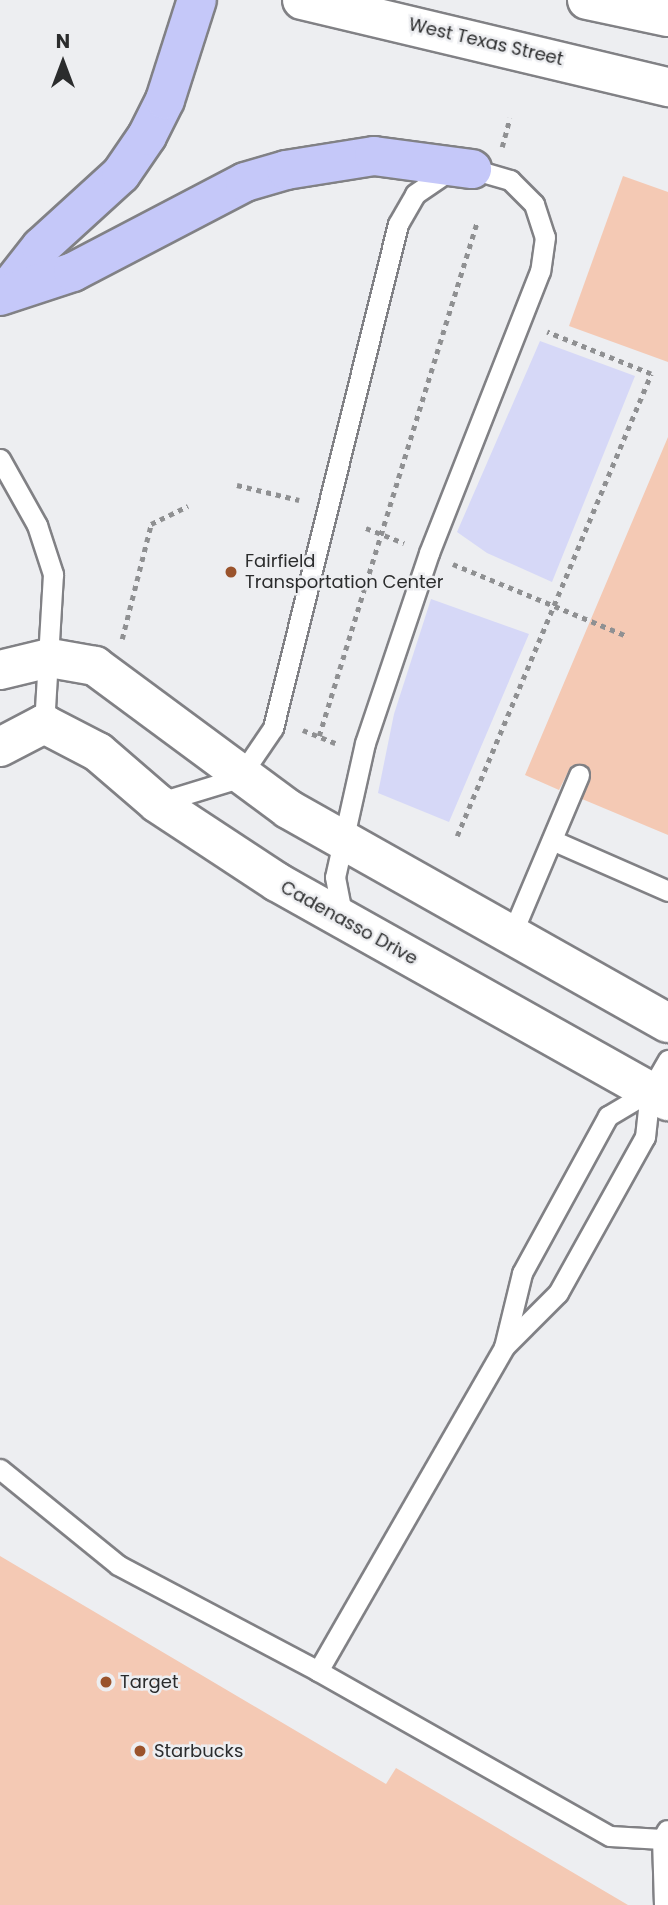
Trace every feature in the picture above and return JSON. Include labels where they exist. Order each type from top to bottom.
[{"type":"highway","points":[[2,295],[41,247],[121,173],[147,136],[197,0]]},
{"type":"highway","points":[[2,295],[73,272],[245,181],[286,170],[374,156],[486,160]]},
{"type":"street","name":"West Texas Street","points":[[302,0],[668,87]]},
{"type":"street","points":[[587,0],[668,17]]},
{"type":"street","points":[[0,670],[50,658],[95,666],[239,778],[341,840],[668,1023]]},
{"type":"street","points":[[0,747],[44,724]]},
{"type":"street","name":"Cadenasso Drive","points":[[44,724],[98,752],[157,803],[214,844],[343,918],[662,1084]]},
{"type":"lane","points":[[157,803],[239,778],[272,728],[398,224],[415,194],[443,175],[486,160],[534,204],[545,237],[540,271],[429,553],[365,743],[341,840],[335,877],[343,918]]},
{"type":"lane","points":[[0,459],[37,525],[53,574],[44,724]]},
{"type":"lane","points":[[511,936],[579,775]]},
{"type":"lane","points":[[552,840],[668,891]]},
{"type":"lane","points":[[504,1347],[522,1273],[608,1116],[662,1084]]},
{"type":"lane","points":[[318,1671],[504,1347],[558,1293],[645,1137],[662,1084]]},
{"type":"lane","points":[[0,1469],[118,1566],[318,1671],[610,1836],[665,1834],[664,1905]]},
{"type":"path","points":[[486,160],[510,118]]},
{"type":"path","points":[[319,736],[477,222]]},
{"type":"path","points":[[457,836],[651,374],[520,321]]},
{"type":"path","points":[[237,485],[299,500]]},
{"type":"path","points":[[122,640],[150,524],[188,506]]},
{"type":"path","points":[[366,528],[408,545]]},
{"type":"path","points":[[449,562],[627,636]]},
{"type":"path","points":[[303,730],[335,743]]},
{"type":"shaded area","points":[[540,341],[635,376],[552,582],[487,553],[457,532]]},
{"type":"shaded area","points":[[431,599],[529,634],[449,822],[378,793],[394,714]]},
{"type":"building","points":[[623,176],[668,192],[668,362],[569,326]]},
{"type":"building","points":[[668,437],[668,835],[582,799],[591,774],[583,764],[571,766],[559,790],[525,775]]},
{"type":"building","name":"Target","points":[[0,1556],[386,1784],[396,1768],[628,1905],[0,1905]]},
{"type":"place","name":"Fairfield Transportation Center","points":[[231,572]]},
{"type":"place","name":"Target","points":[[106,1682]]},
{"type":"place","name":"Starbucks","points":[[140,1751]]}]
